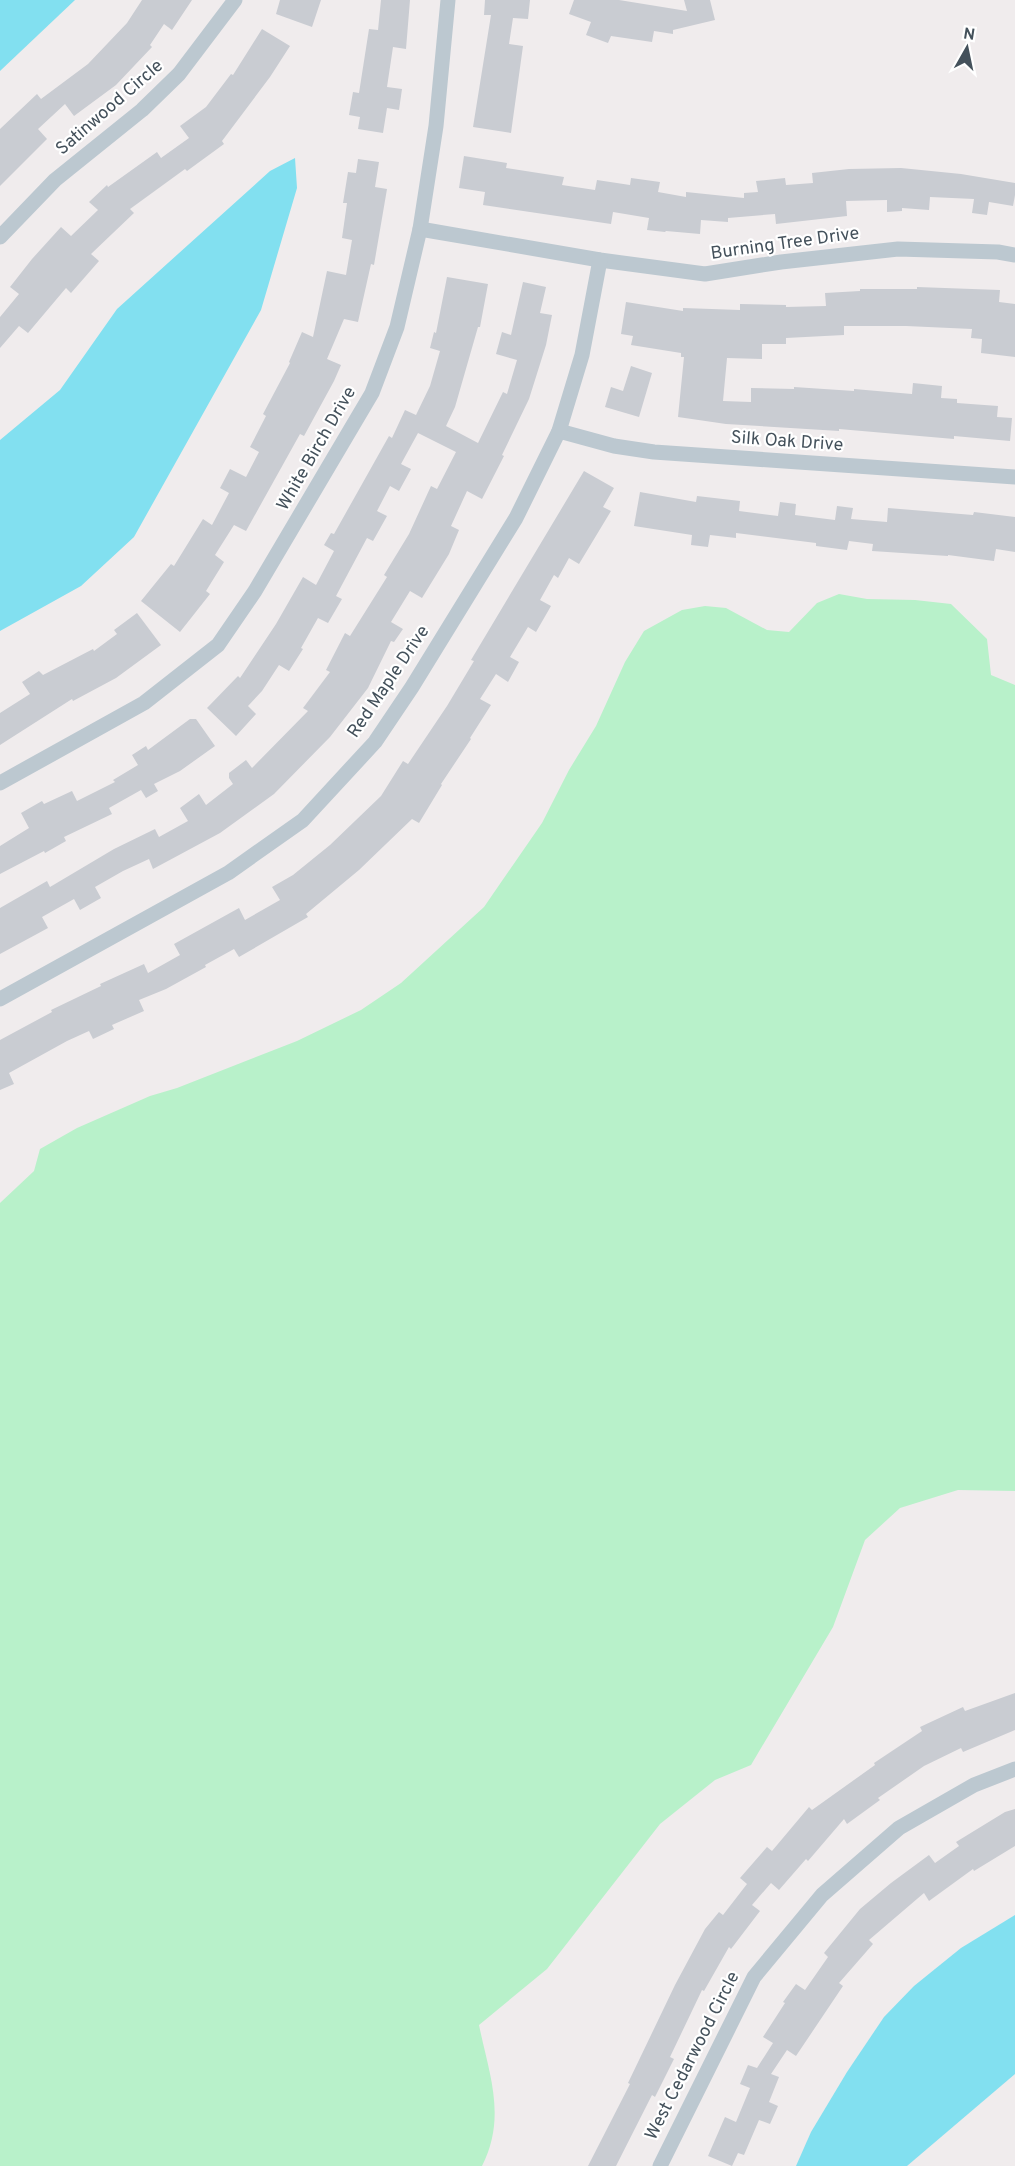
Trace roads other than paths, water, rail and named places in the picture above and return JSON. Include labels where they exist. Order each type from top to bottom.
[{"type":"street","name":"Satinwood Circle","points":[[0,237],[55,180],[142,110],[180,74],[235,0]]},
{"type":"street","name":"White Birch Drive","points":[[0,783],[144,703],[218,645],[255,591],[372,393],[396,327],[420,229],[436,126],[448,0]]},
{"type":"street","name":"Burning Tree Drive","points":[[420,229],[600,260],[705,274],[781,262],[898,249],[998,252],[1015,255]]},
{"type":"street","name":"Red Maple Drive","points":[[0,999],[228,873],[303,820],[375,742],[412,687],[516,518],[559,430],[582,355],[600,260]]},
{"type":"street","name":"Silk Oak Drive","points":[[559,430],[614,446],[654,452],[1015,477]]},
{"type":"street","name":"West Cedarwood Circle","points":[[660,2166],[754,1977],[822,1895],[899,1828],[974,1785],[1015,1770]]},
{"type":"water","points":[[0,0],[75,0],[0,71]]},
{"type":"water","points":[[295,158],[297,188],[261,310],[134,537],[81,586],[0,631],[0,440],[60,390],[117,309],[270,171]]},
{"type":"water","points":[[1015,1915],[1015,2074],[907,2166],[796,2166],[811,2132],[884,2017],[914,1986],[961,1948]]}]
